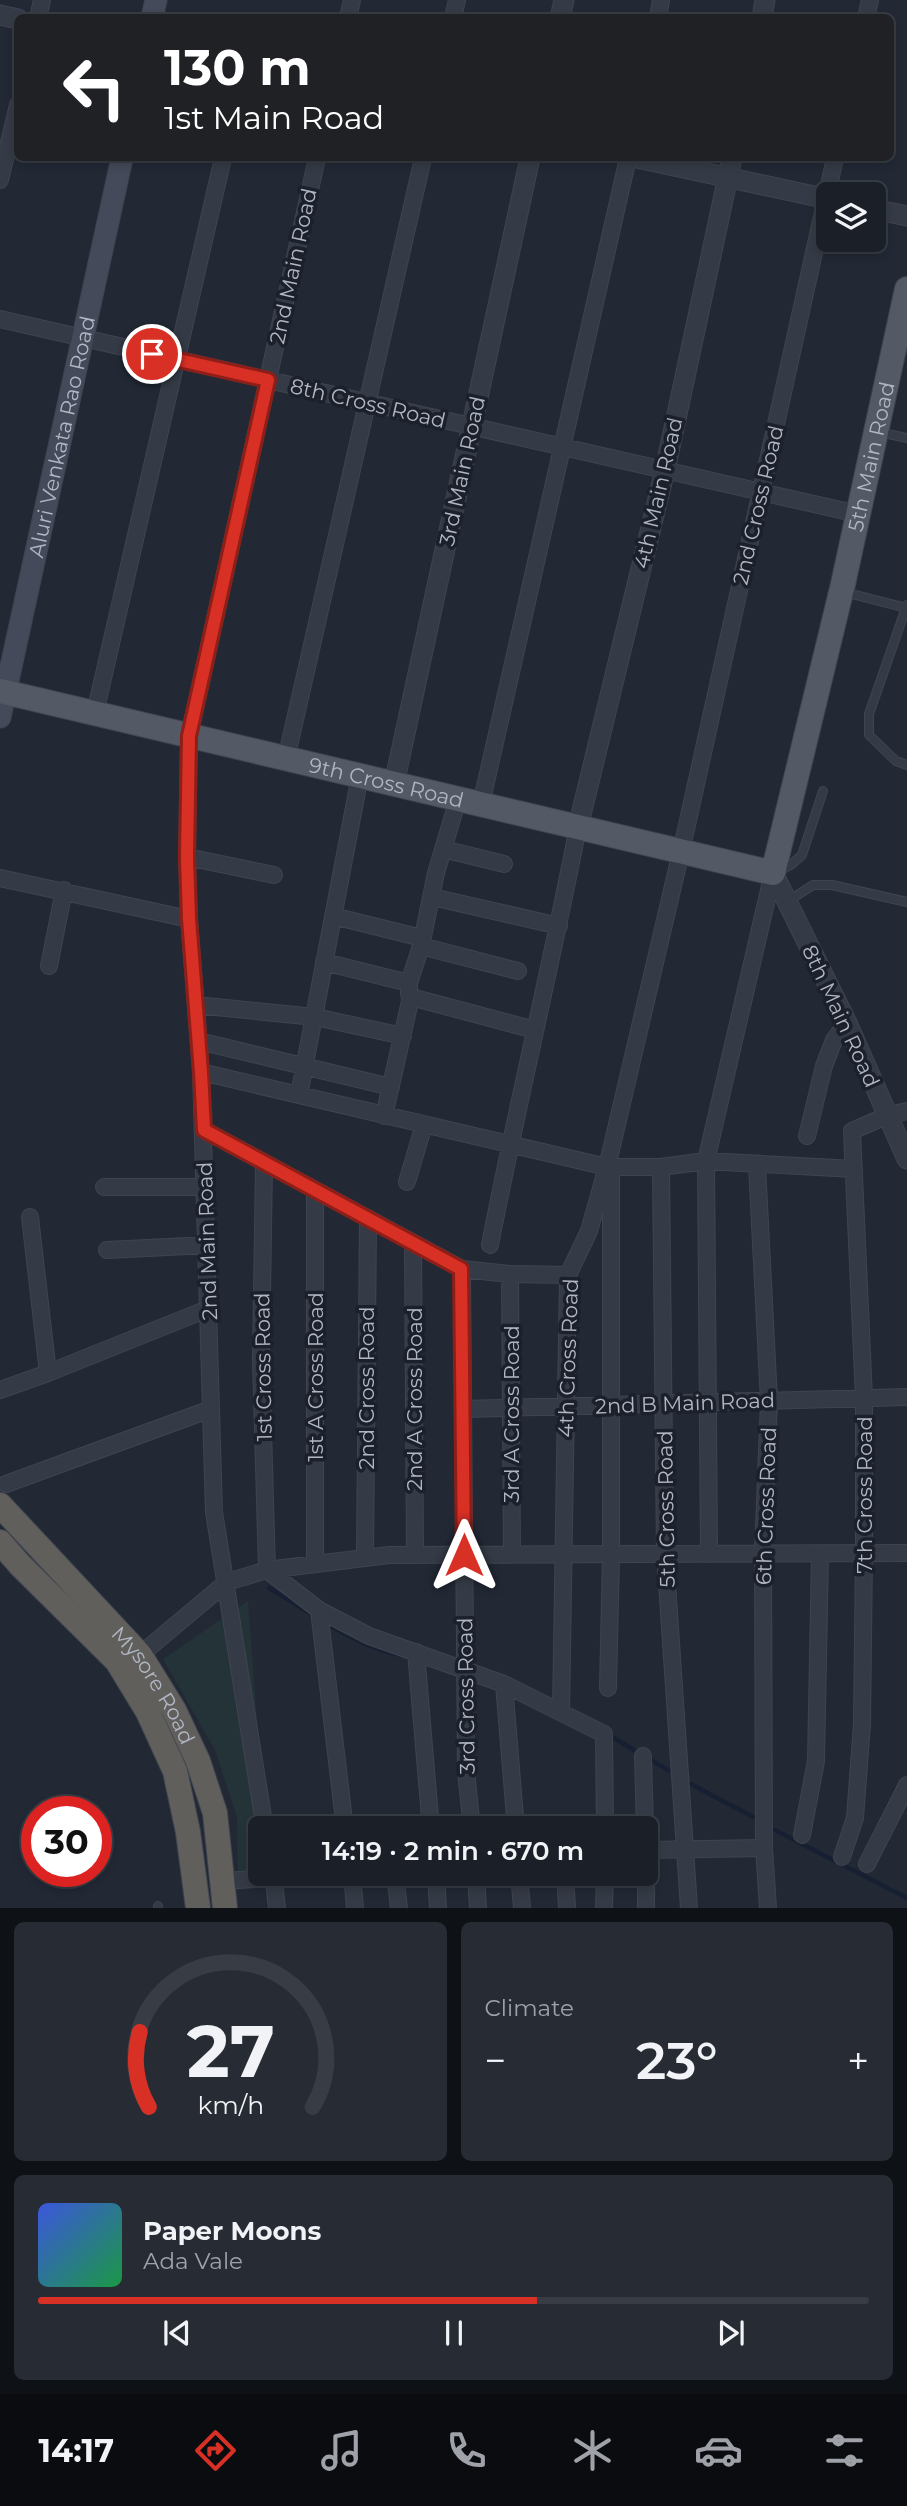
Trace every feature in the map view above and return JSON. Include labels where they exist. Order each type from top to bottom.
[{"type":"highway","name":"Mysore Road","points":[[3,1494],[140,1655],[174,1710],[198,1761],[215,1813],[225,1908]]},
{"type":"highway","name":"Mysore Road","points":[[0,1542],[117,1661],[148,1712],[175,1771],[188,1832],[198,1908]]},
{"type":"main road","name":"Aluri Venkata Rao Road","points":[[0,717],[3,692],[121,161]]},
{"type":"main road","name":"5th Main Road","points":[[773,873],[842,588],[876,431],[900,354],[907,289]]},
{"type":"main road","name":"9th Cross Road","points":[[3,692],[773,873]]},
{"type":"street","points":[[0,180],[14,122]]},
{"type":"street","points":[[95,713],[222,161]]},
{"type":"street","name":"2nd Main Road","points":[[263,1816],[214,1512],[204,1130],[187,857],[189,736],[316,161]]},
{"type":"street","points":[[286,759],[422,161]]},
{"type":"street","name":"3rd Main Road","points":[[394,784],[529,161]]},
{"type":"street","points":[[384,1116],[443,849],[469,802],[562,447],[627,161]]},
{"type":"street","points":[[650,161],[816,197]]},
{"type":"street","name":"4th Main Road","points":[[578,827],[664,470],[731,161]]},
{"type":"street","name":"2nd Cross Road","points":[[830,182],[834,161]]},
{"type":"street","points":[[886,212],[907,216]]},
{"type":"street","name":"2nd Cross Road","points":[[681,852],[816,248]]},
{"type":"street","name":"8th Cross Road","points":[[0,319],[858,514]]},
{"type":"street","points":[[299,1095],[360,776]]},
{"type":"street","points":[[490,1245],[578,827]]},
{"type":"street","points":[[443,849],[504,864]]},
{"type":"street","name":"4th Cross Road","points":[[561,1712],[568,1275],[589,1231],[609,1167],[681,852]]},
{"type":"street","points":[[187,857],[274,875]]},
{"type":"street","points":[[709,1554],[706,1161],[773,873]]},
{"type":"street","name":"8th Main Road","points":[[773,873],[847,1023],[907,1159]]},
{"type":"street","points":[[0,878],[189,919]]},
{"type":"street","points":[[49,966],[64,890]]},
{"type":"street","points":[[432,898],[559,926]]},
{"type":"street","points":[[333,916],[518,971]]},
{"type":"street","points":[[324,962],[535,1030]]},
{"type":"street","points":[[196,1005],[315,1017],[403,1036]]},
{"type":"street","points":[[807,1136],[824,1066],[834,1040],[847,1023]]},
{"type":"street","points":[[199,1041],[391,1087]]},
{"type":"street","points":[[201,1072],[609,1167],[661,1167],[706,1161],[854,1169]]},
{"type":"street","points":[[886,1116],[907,1111]]},
{"type":"street","name":"7th Cross Road","points":[[842,1857],[855,1818],[862,1724],[864,1398],[852,1131],[886,1116]]},
{"type":"street","points":[[407,1182],[424,1125]]},
{"type":"street","points":[[204,1130],[461,1269],[510,1274],[568,1275]]},
{"type":"street","name":"1st Cross Road","points":[[264,1163],[261,1360],[267,1570]]},
{"type":"street","name":"6th Cross Road","points":[[757,1164],[769,1401],[764,1554],[764,1848],[768,1908]]},
{"type":"street","points":[[608,1688],[611,1555],[609,1167]]},
{"type":"street","name":"5th Cross Road","points":[[661,1167],[665,1554],[690,1908]]},
{"type":"street","points":[[104,1186],[205,1187]]},
{"type":"street","name":"1st A Cross Road","points":[[315,1190],[315,1564]]},
{"type":"street","points":[[30,1217],[48,1373]]},
{"type":"street","name":"2nd Cross Road","points":[[365,1558],[368,1219]]},
{"type":"street","name":"2nd A Cross Road","points":[[413,1243],[415,1555]]},
{"type":"street","points":[[107,1250],[208,1245]]},
{"type":"street","name":"3rd Cross Road","points":[[461,1269],[466,1771],[470,1816]]},
{"type":"street","name":"3rd A Cross Road","points":[[510,1274],[512,1555]]},
{"type":"street","points":[[0,1390],[210,1308]]},
{"type":"street","name":"2nd B Main Road","points":[[463,1409],[907,1397]]},
{"type":"street","points":[[3,1494],[211,1409]]},
{"type":"street","points":[[140,1655],[227,1582],[267,1570],[415,1555],[907,1553]]},
{"type":"street","points":[[802,1835],[816,1761],[820,1554]]},
{"type":"street","points":[[267,1570],[319,1610],[369,1636],[416,1656],[465,1669],[505,1684],[604,1734],[605,1816]]},
{"type":"street","points":[[319,1610],[343,1816]]},
{"type":"street","points":[[416,1656],[430,1816]]},
{"type":"street","points":[[505,1684],[515,1816]]},
{"type":"street","points":[[643,1756],[645,1816]]},
{"type":"street","points":[[867,1864],[907,1785]]},
{"type":"street","points":[[658,1851],[764,1848]]},
{"type":"street","points":[[223,1881],[248,1879]]},
{"type":"street","points":[[275,1886],[277,1908]]},
{"type":"street","points":[[353,1886],[355,1908]]},
{"type":"street","points":[[397,1886],[399,1908]]},
{"type":"street","points":[[437,1886],[438,1908]]},
{"type":"street","points":[[477,1886],[478,1908]]},
{"type":"street","points":[[520,1886],[522,1908]]},
{"type":"street","points":[[565,1886],[566,1908]]},
{"type":"street","points":[[604,1908],[605,1886]]},
{"type":"street","points":[[646,1886],[646,1908]]},
{"type":"lane","points":[[876,431],[907,439]]},
{"type":"lane","points":[[842,588],[907,606],[869,714],[869,736],[896,761],[907,765]]},
{"type":"lane","points":[[773,873],[792,864],[802,855],[822,791]]},
{"type":"lane","points":[[787,902],[813,884],[832,885],[907,902]]},
{"type":"shaded area","points":[[248,1601],[264,1816],[248,1816],[248,1873],[238,1873],[237,1817],[215,1750],[163,1659]]},
{"type":"waterway","points":[[269,1588],[315,1616]]},
{"type":"waterway","points":[[325,1622],[361,1642],[400,1655]]},
{"type":"waterway","points":[[607,1734],[668,1770]]},
{"type":"waterway","points":[[691,1784],[753,1817]]},
{"type":"waterway","points":[[775,1830],[907,1898]]},
{"type":"route","points":[[152,354],[268,380],[189,736],[189,919],[204,1130],[461,1269],[464,1555]]}]
